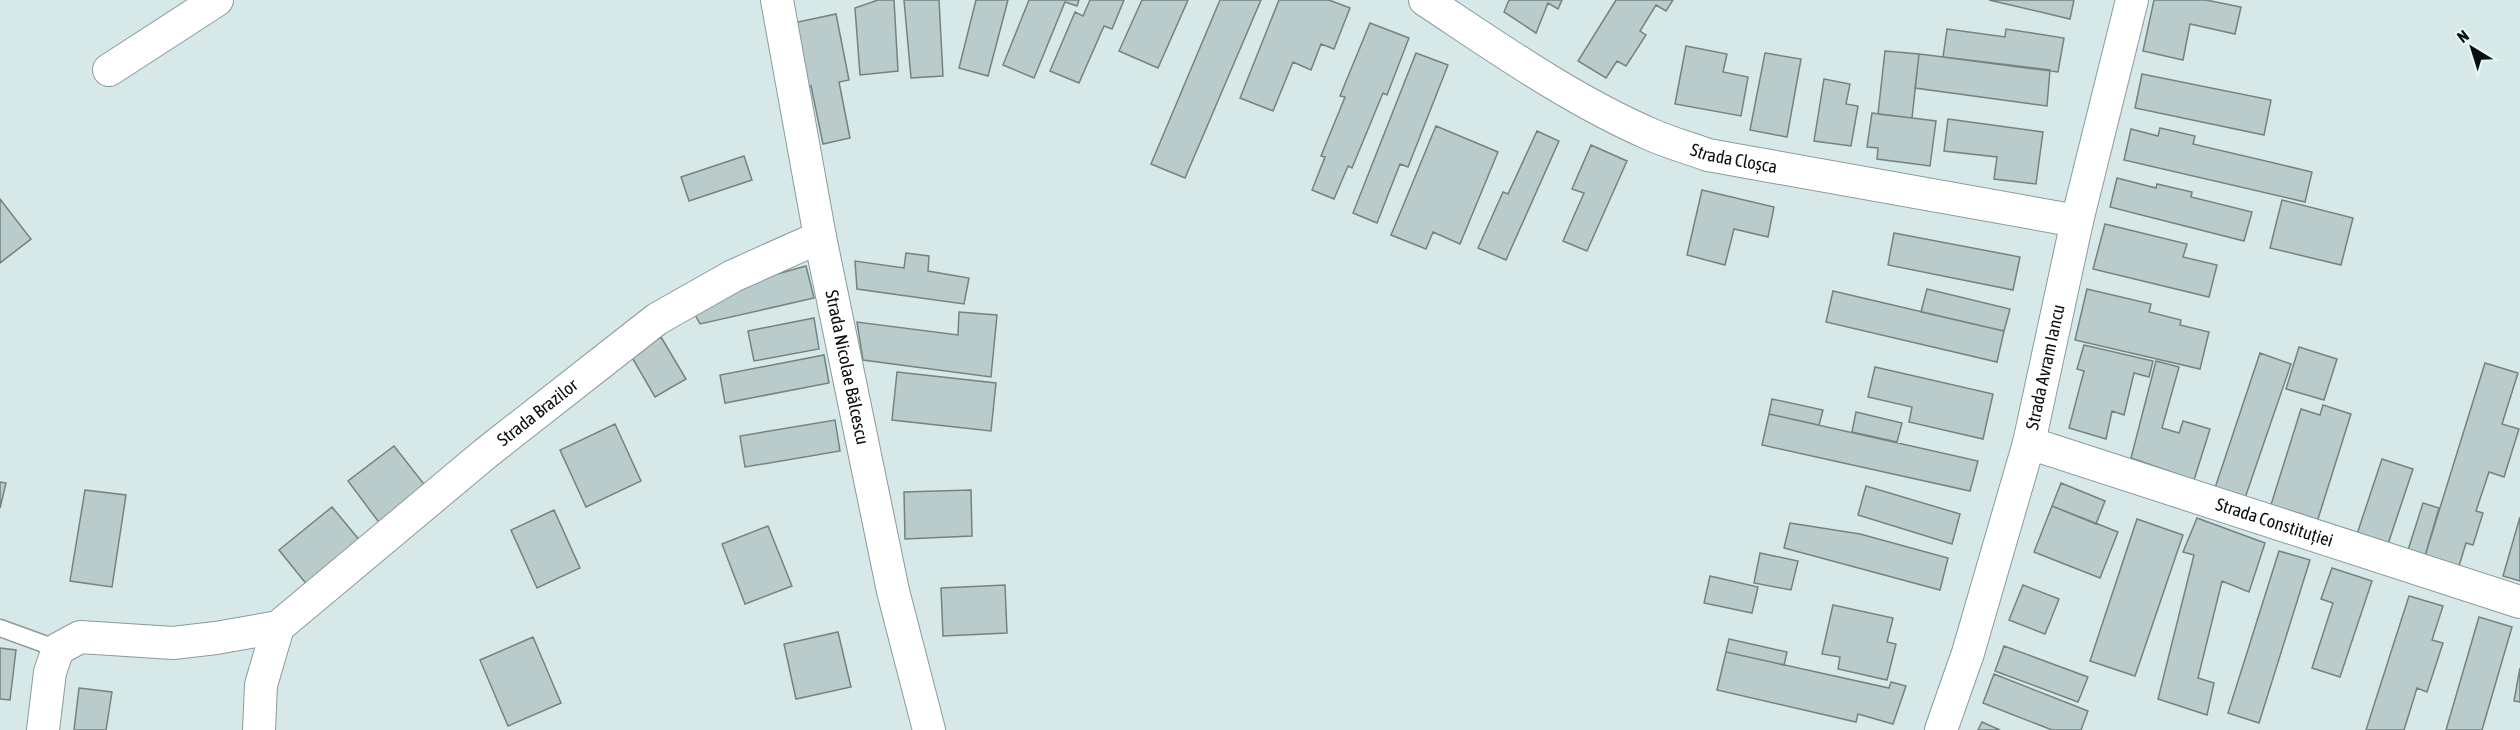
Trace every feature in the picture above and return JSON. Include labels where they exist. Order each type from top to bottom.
[{"type":"street","points":[[109,70],[217,0]]},
{"type":"street","name":"Strada Nicolae Bălcescu","points":[[777,0],[820,237],[893,591],[929,730]]},
{"type":"street","name":"Strada Cloșca","points":[[1425,0],[1525,66],[1597,108],[1653,135],[1697,151],[2077,221]]},
{"type":"street","name":"Strada Avram Iancu","points":[[1941,730],[1968,653],[2029,443],[2077,221],[2132,0]]},
{"type":"street","name":"Strada Brazilor","points":[[278,627],[486,453],[657,319],[733,276],[820,237]]},
{"type":"street","name":"Strada Constituției","points":[[2029,443],[2520,602]]},
{"type":"street","points":[[44,730],[50,672],[58,649],[80,637],[173,643],[278,627],[261,685],[259,730]]},
{"type":"lane","points":[[0,628],[58,649]]},
{"type":"building","points":[[878,0],[894,0],[898,71],[860,75],[855,8]]},
{"type":"building","points":[[904,0],[939,0],[943,76],[911,78]]},
{"type":"building","points":[[976,0],[1008,0],[988,76],[959,68]]},
{"type":"building","points":[[1029,0],[1079,0],[1077,6],[1065,2],[1034,78],[1003,65]]},
{"type":"building","points":[[1090,0],[1124,0],[1112,29],[1104,26],[1079,83],[1050,71],[1075,12],[1083,16]]},
{"type":"building","points":[[1142,0],[1188,0],[1158,68],[1119,51]]},
{"type":"building","points":[[1220,0],[1261,0],[1185,178],[1151,164]]},
{"type":"building","points":[[1279,0],[1329,0],[1350,8],[1334,49],[1321,44],[1311,70],[1293,62],[1273,111],[1240,98]]},
{"type":"building","points":[[1509,0],[1562,0],[1558,9],[1548,3],[1536,33],[1504,12]]},
{"type":"building","points":[[1616,0],[1673,0],[1666,11],[1656,5],[1640,31],[1646,35],[1626,66],[1617,61],[1606,78],[1578,61]]},
{"type":"building","points":[[1989,0],[2074,0],[2070,19]]},
{"type":"building","points":[[2154,0],[2206,0],[2241,7],[2235,34],[2190,24],[2183,60],[2143,51]]},
{"type":"building","points":[[836,14],[849,80],[839,82],[850,138],[823,144],[811,86],[807,87],[793,23]]},
{"type":"building","points":[[1370,23],[1409,38],[1387,95],[1383,93],[1352,168],[1348,166],[1334,199],[1312,190],[1325,157],[1321,156],[1345,97],[1340,96]]},
{"type":"building","points":[[1947,29],[2005,37],[2006,29],[2064,38],[2058,72],[1943,57]]},
{"type":"building","points":[[1686,46],[1727,54],[1723,72],[1748,77],[1741,116],[1675,104]]},
{"type":"building","points":[[1885,51],[1919,54],[1912,118],[1878,114]]},
{"type":"building","points":[[1416,53],[1448,65],[1408,167],[1400,164],[1377,223],[1353,213]]},
{"type":"building","points":[[1765,53],[1801,59],[1787,137],[1750,130]]},
{"type":"building","points":[[1919,54],[2050,70],[2047,106],[1915,88]]},
{"type":"building","points":[[2142,74],[2271,100],[2264,135],[2135,108]]},
{"type":"building","points":[[1824,79],[1850,84],[1846,104],[1858,106],[1851,146],[1814,141]]},
{"type":"building","points":[[1872,113],[1936,121],[1930,166],[1877,159],[1878,148],[1867,147]]},
{"type":"building","points":[[1948,119],[2043,132],[2036,184],[1994,179],[1997,157],[1944,151]]},
{"type":"building","points":[[1436,126],[1498,152],[1460,244],[1433,232],[1426,249],[1391,235]]},
{"type":"building","points":[[2160,128],[2195,136],[2193,144],[2312,172],[2305,202],[2124,160],[2131,129],[2158,136]]},
{"type":"building","points":[[1537,131],[1559,141],[1506,260],[1478,248],[1503,192],[1508,194]]},
{"type":"building","points":[[1591,145],[1627,161],[1587,251],[1563,241],[1584,193],[1572,189]]},
{"type":"building","points":[[744,156],[752,180],[689,201],[681,177]]},
{"type":"building","points":[[2117,178],[2156,188],[2157,184],[2192,192],[2191,197],[2252,212],[2244,241],[2110,207]]},
{"type":"building","points":[[1702,190],[1774,207],[1768,237],[1734,229],[1725,265],[1687,255]]},
{"type":"building","points":[[0,199],[31,239],[0,263]]},
{"type":"building","points":[[2282,200],[2353,218],[2341,265],[2270,248]]},
{"type":"building","points":[[2105,224],[2187,244],[2183,257],[2217,265],[2209,297],[2093,269]]},
{"type":"building","points":[[1894,233],[2020,257],[2013,290],[1888,265]]},
{"type":"building","points":[[906,253],[929,256],[928,271],[969,278],[964,304],[857,289],[855,261],[904,268]]},
{"type":"building","points":[[806,266],[814,298],[700,324],[692,309],[731,287]]},
{"type":"building","points":[[1927,289],[2010,309],[2004,331],[1921,312]]},
{"type":"building","points":[[2087,289],[2151,304],[2149,312],[2181,320],[2180,325],[2209,332],[2200,369],[2075,340]]},
{"type":"building","points":[[1833,291],[2004,331],[1997,362],[1826,322]]},
{"type":"building","points":[[959,312],[997,315],[991,377],[863,360],[857,322],[958,335]]},
{"type":"building","points":[[814,318],[819,349],[754,361],[748,331]]},
{"type":"building","points":[[661,337],[686,379],[655,397],[630,354]]},
{"type":"building","points":[[2084,345],[2153,361],[2149,377],[2134,373],[2124,415],[2112,411],[2106,439],[2069,428],[2084,371],[2077,369]]},
{"type":"building","points":[[2299,347],[2337,359],[2324,400],[2286,389]]},
{"type":"building","points":[[2260,353],[2291,364],[2245,498],[2215,488]]},
{"type":"building","points":[[824,355],[829,383],[725,403],[720,375]]},
{"type":"building","points":[[2156,361],[2179,367],[2162,428],[2179,433],[2183,421],[2210,429],[2194,480],[2131,458]]},
{"type":"building","points":[[2485,363],[2518,373],[2502,424],[2519,429],[2504,477],[2489,472],[2476,511],[2483,513],[2473,545],[2466,543],[2459,566],[2425,556]]},
{"type":"building","points":[[1875,367],[1993,394],[1983,439],[1909,422],[1912,407],[1868,397]]},
{"type":"building","points":[[897,372],[996,383],[991,431],[892,420]]},
{"type":"building","points":[[1772,399],[1823,410],[1819,425],[1769,414]]},
{"type":"building","points":[[2323,405],[2351,414],[2317,522],[2270,508],[2301,409],[2320,415]]},
{"type":"building","points":[[1856,412],[1902,423],[1897,442],[1852,432]]},
{"type":"building","points":[[1769,414],[1978,461],[1970,491],[1762,445]]},
{"type":"building","points":[[835,420],[840,451],[745,467],[740,436]]},
{"type":"building","points":[[615,424],[641,481],[586,507],[560,450]]},
{"type":"building","points":[[394,446],[431,493],[384,529],[348,481]]},
{"type":"building","points":[[2382,459],[2413,469],[2388,544],[2357,534]]},
{"type":"building","points":[[0,482],[6,483],[0,508]]},
{"type":"building","points":[[2061,483],[2105,501],[2096,524],[2052,506]]},
{"type":"building","points":[[1866,486],[1960,514],[1952,544],[1858,515]]},
{"type":"building","points":[[85,490],[126,495],[112,587],[70,581]]},
{"type":"building","points":[[971,490],[972,536],[905,539],[904,492]]},
{"type":"building","points":[[2423,503],[2439,508],[2425,556],[2408,550]]},
{"type":"building","points":[[2052,506],[2118,532],[2100,578],[2034,552]]},
{"type":"building","points":[[332,507],[366,548],[312,591],[279,550]]},
{"type":"building","points":[[554,510],[580,568],[537,588],[511,530]]},
{"type":"building","points":[[2520,517],[2520,581],[2503,576]]},
{"type":"building","points":[[2197,518],[2265,543],[2249,592],[2222,581],[2198,678],[2214,683],[2207,715],[2158,699],[2194,555],[2183,552]]},
{"type":"building","points":[[2137,519],[2183,535],[2135,676],[2090,661]]},
{"type":"building","points":[[1790,523],[1860,534],[1948,558],[1940,590],[1784,548]]},
{"type":"building","points":[[768,526],[792,586],[745,604],[722,544]]},
{"type":"building","points":[[2279,551],[2310,560],[2259,723],[2228,713]]},
{"type":"building","points":[[1760,553],[1798,561],[1791,590],[1754,583]]},
{"type":"building","points":[[2332,568],[2372,581],[2340,677],[2312,668],[2333,603],[2321,599]]},
{"type":"building","points":[[1710,576],[1758,587],[1752,613],[1704,603]]},
{"type":"building","points":[[1005,585],[1007,633],[943,636],[941,588]]},
{"type":"building","points":[[2023,585],[2059,599],[2045,634],[2009,620]]},
{"type":"building","points":[[2409,596],[2443,606],[2432,640],[2443,643],[2427,692],[2417,688],[2404,730],[2366,730]]},
{"type":"building","points":[[1833,605],[1893,618],[1887,642],[1896,644],[1887,680],[1838,669],[1840,657],[1822,654]]},
{"type":"building","points":[[2479,617],[2512,627],[2482,730],[2446,730]]},
{"type":"building","points":[[838,632],[851,687],[796,699],[784,644]]},
{"type":"building","points":[[533,637],[561,703],[508,726],[480,660]]},
{"type":"building","points":[[1729,639],[1787,652],[1784,665],[1726,652]]},
{"type":"building","points":[[2004,646],[2088,677],[2078,702],[1995,671]]},
{"type":"building","points":[[0,648],[16,650],[10,700],[0,699]]},
{"type":"building","points":[[1726,652],[1889,688],[1891,682],[1906,686],[1893,724],[1858,714],[1856,722],[1717,690]]},
{"type":"building","points":[[2520,668],[2520,702],[2514,701]]},
{"type":"building","points":[[1994,674],[2088,711],[2081,730],[2052,730],[1983,703]]},
{"type":"building","points":[[79,688],[112,692],[106,730],[74,730]]},
{"type":"building","points":[[1982,722],[2000,730],[1978,730]]}]
